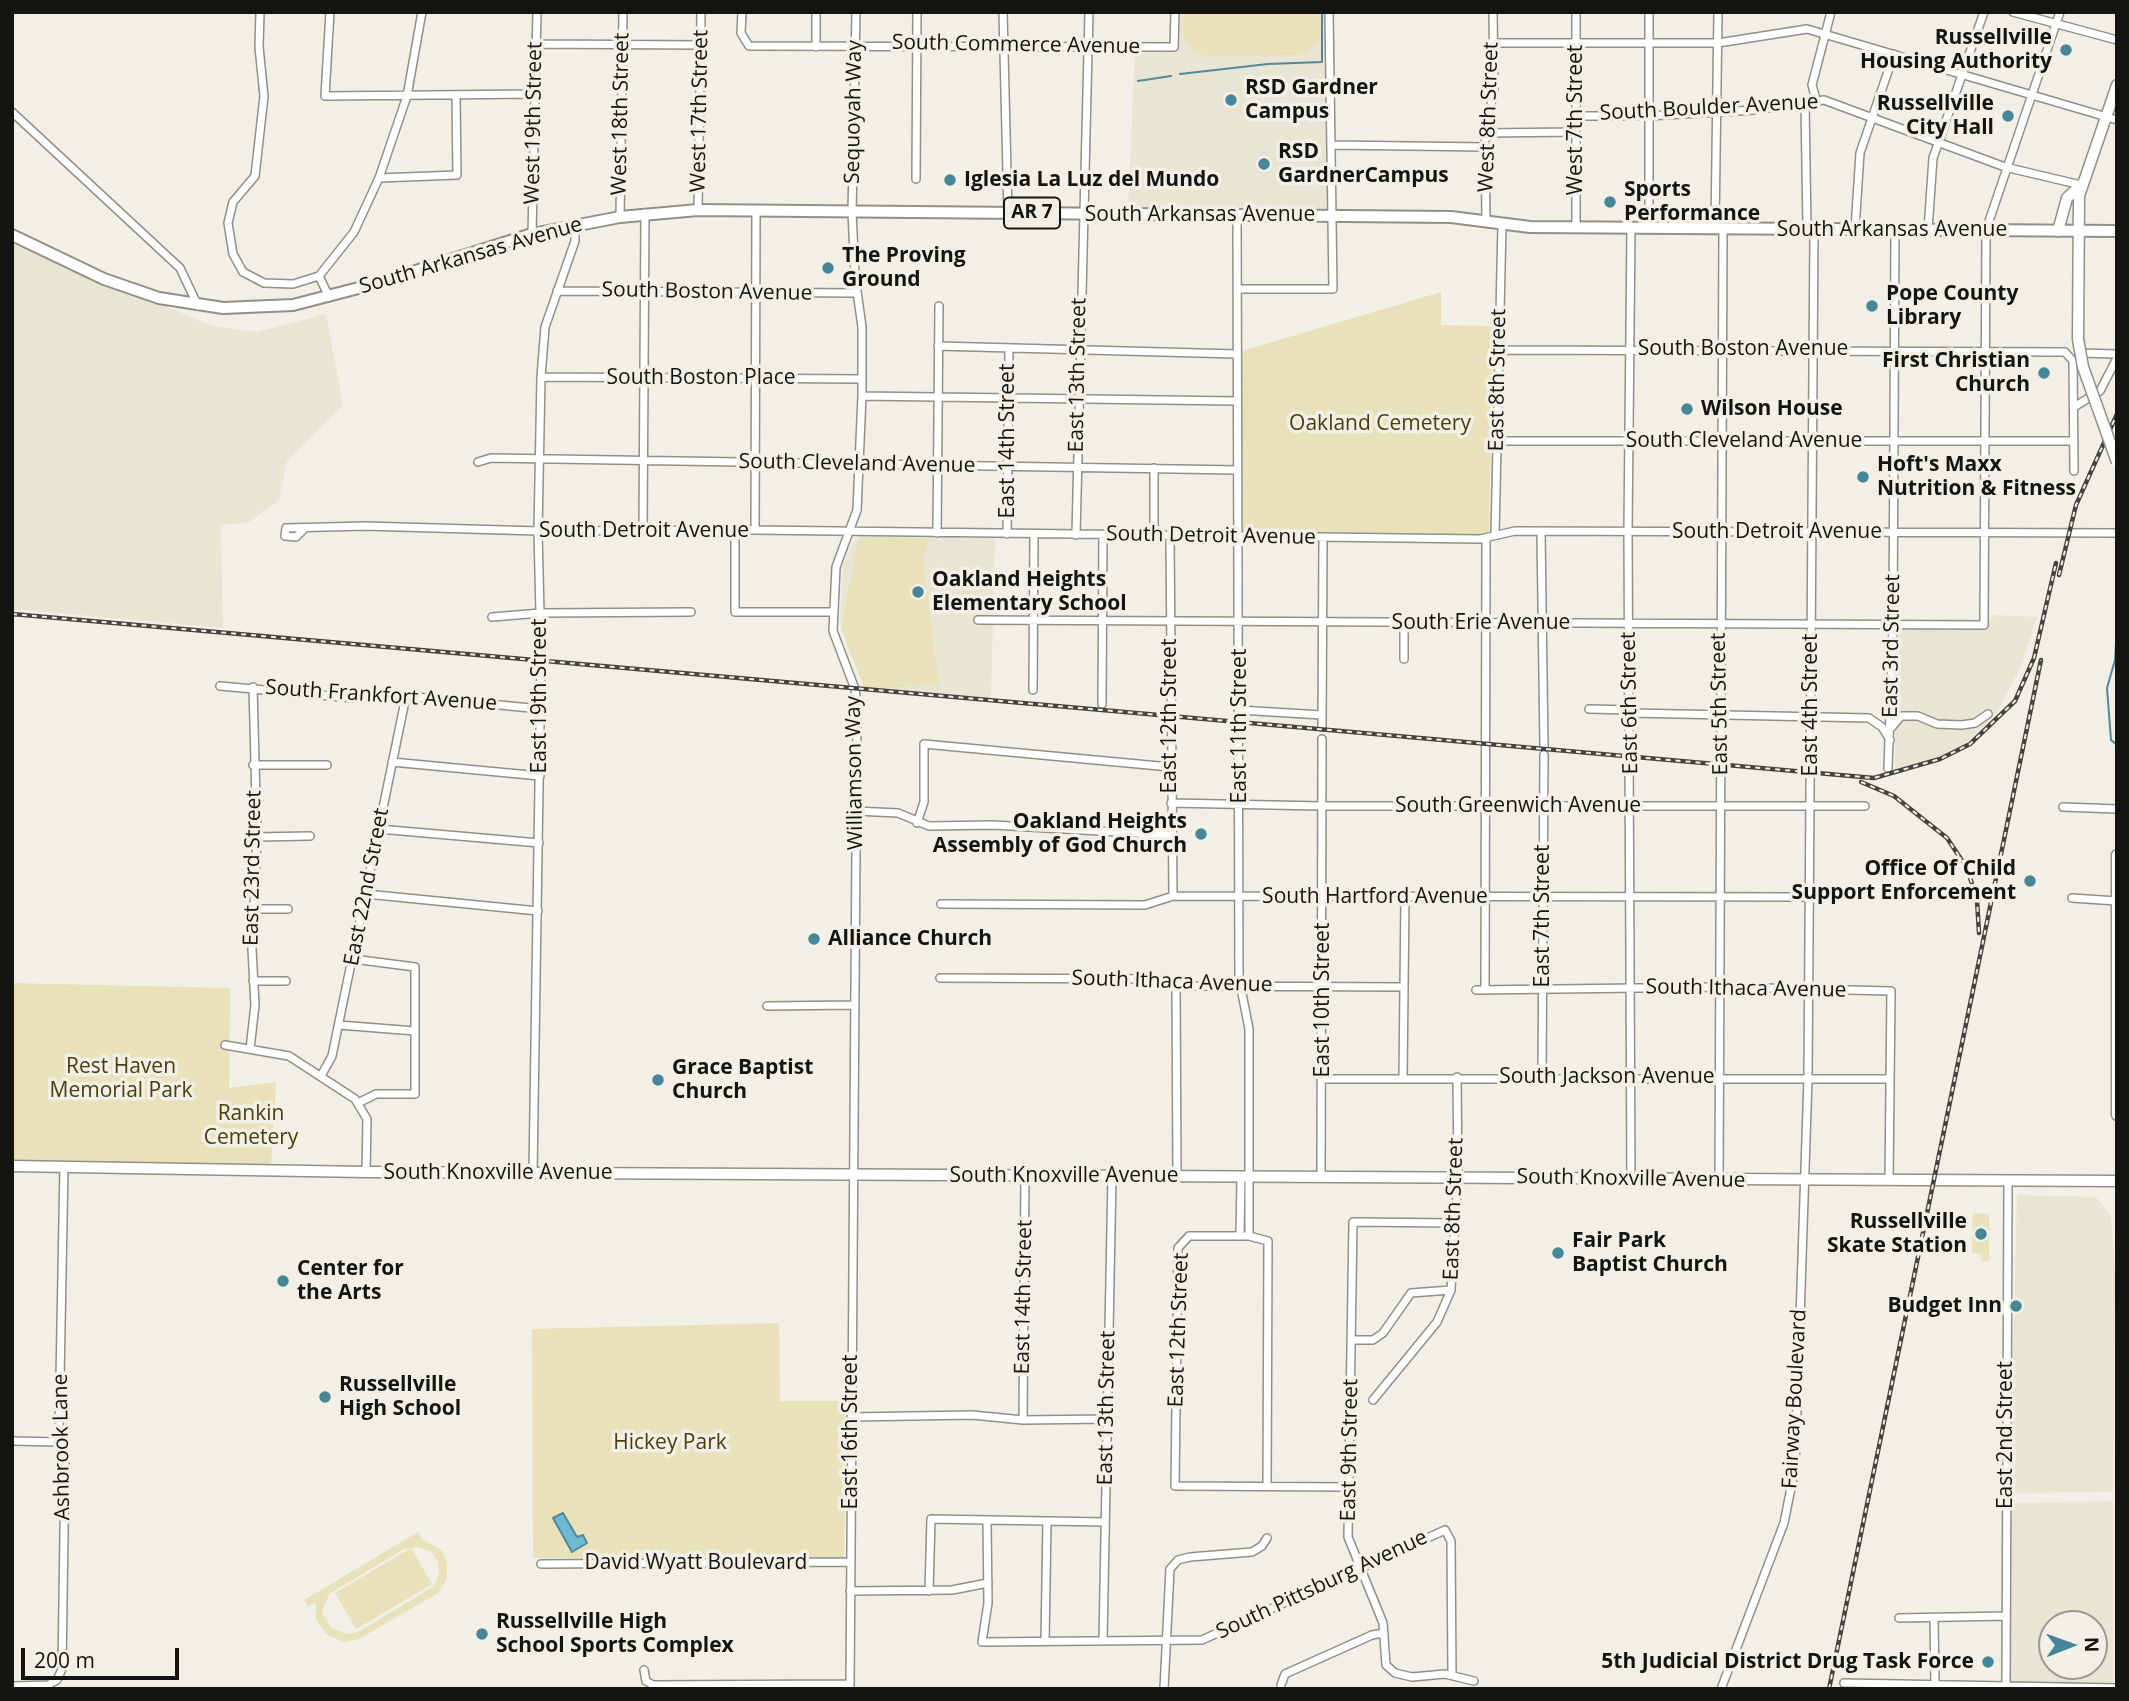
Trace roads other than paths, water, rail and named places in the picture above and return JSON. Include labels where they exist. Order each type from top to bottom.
[{"type":"highway","name":"South Arkansas Avenue","points":[[12,235],[104,279],[159,298],[198,306],[280,306],[329,297],[532,234],[575,224],[620,216],[698,209],[1451,217],[1502,224],[1631,228],[2078,231]]},
{"type":"highway","name":"AR 7","points":[[2078,231],[2117,231]]},
{"type":"main road","points":[[2117,85],[2081,185],[2078,231],[2078,339],[2083,367],[2117,462]]},
{"type":"main road","points":[[2058,231],[2067,198],[2081,185]]},
{"type":"main road","points":[[2117,855],[2117,1115]]},
{"type":"main road","name":"South Knoxville Avenue","points":[[12,1166],[366,1172],[2117,1181]]},
{"type":"street","points":[[260,12],[259,47],[264,96],[255,176],[233,202],[228,223],[233,254],[243,272],[264,283],[293,284],[319,276],[354,232],[379,178],[407,96],[422,12]]},
{"type":"street","points":[[330,12],[326,96],[536,94]]},
{"type":"street","name":"West 19th Street","points":[[532,234],[537,12]]},
{"type":"street","name":"West 18th Street","points":[[620,216],[622,12]]},
{"type":"street","name":"West 17th Street","points":[[698,209],[701,12]]},
{"type":"street","name":"South Commerce Avenue","points":[[742,12],[741,33],[749,46],[816,47],[855,43],[1174,47],[1175,12]]},
{"type":"street","points":[[816,12],[816,47]]},
{"type":"street","name":"Sequoyah Way","points":[[852,212],[856,12]]},
{"type":"street","points":[[916,179],[917,12]]},
{"type":"street","points":[[1003,12],[1008,213]]},
{"type":"street","name":"East 13th Street","points":[[1076,535],[1078,350],[1089,12]]},
{"type":"street","points":[[1237,289],[1333,289],[1329,12]]},
{"type":"street","name":"West 8th Street","points":[[1486,221],[1485,133],[1494,90],[1493,12]]},
{"type":"street","name":"West 7th Street","points":[[1576,12],[1576,227]]},
{"type":"street","points":[[1649,12],[1649,228]]},
{"type":"street","name":"East 5th Street","points":[[1718,12],[1721,348],[1719,1180]]},
{"type":"street","points":[[1816,99],[1812,85],[1831,12]]},
{"type":"street","points":[[1928,230],[1930,172],[1984,12]]},
{"type":"street","points":[[2013,12],[2117,40]]},
{"type":"street","points":[[1984,532],[1986,230],[2060,12]]},
{"type":"street","points":[[1493,43],[1718,43],[1793,30],[1824,31],[2117,120]]},
{"type":"street","points":[[536,44],[701,45]]},
{"type":"street","points":[[1855,229],[1856,178],[1871,117],[1894,54]]},
{"type":"street","points":[[379,178],[457,175],[456,96]]},
{"type":"street","name":"South Boulder Avenue","points":[[1575,116],[1648,116],[1805,103],[1816,99],[2006,167],[2081,185]]},
{"type":"street","name":"East 4th Street","points":[[1805,103],[1812,349],[1806,1181]]},
{"type":"street","points":[[12,112],[180,268],[198,306]]},
{"type":"street","name":"South Boulder Avenue","points":[[1485,133],[1575,132]]},
{"type":"street","points":[[1333,145],[1485,147]]},
{"type":"street","points":[[755,530],[757,210]]},
{"type":"street","name":"Williamson Way","points":[[852,212],[856,293],[862,327],[857,510],[835,567],[834,612],[835,641],[856,698],[855,1175]]},
{"type":"street","points":[[643,530],[645,213]]},
{"type":"street","name":"East 11th Street","points":[[1237,214],[1240,986],[1249,1029],[1245,1236]]},
{"type":"street","name":"East 19th Street","points":[[533,1173],[541,709],[538,531],[541,377],[545,327],[575,241],[575,224]]},
{"type":"street","name":"East 8th Street","points":[[1495,535],[1502,224]]},
{"type":"street","name":"East 6th Street","points":[[1631,228],[1628,531],[1631,711],[1631,1178]]},
{"type":"street","name":"East 3rd Street","points":[[1888,768],[1893,624],[1895,230]]},
{"type":"street","points":[[319,276],[329,297]]},
{"type":"street","name":"South Boston Avenue","points":[[557,291],[856,293]]},
{"type":"street","points":[[937,533],[939,306]]},
{"type":"street","points":[[938,346],[1236,354]]},
{"type":"street","name":"East 14th Street","points":[[1007,534],[1009,348]]},
{"type":"street","name":"South Boston Avenue","points":[[1499,350],[1895,349],[2117,356]]},
{"type":"street","points":[[2067,353],[2073,361],[2074,471]]},
{"type":"street","points":[[2074,407],[2100,391],[2117,356]]},
{"type":"street","name":"South Boston Place","points":[[541,377],[862,379]]},
{"type":"street","points":[[862,396],[1236,401]]},
{"type":"street","name":"South Cleveland Avenue","points":[[1497,440],[2074,441]]},
{"type":"street","name":"South Cleveland Avenue","points":[[478,462],[491,458],[1237,470]]},
{"type":"street","points":[[1154,468],[1154,536]]},
{"type":"street","name":"South Detroit Avenue","points":[[304,529],[420,526],[538,531],[755,530],[1323,538],[1486,538],[1541,532],[1628,531],[2117,533]]},
{"type":"street","points":[[735,530],[735,612],[834,612]]},
{"type":"street","name":"East 7th Street","points":[[1541,532],[1544,751],[1542,1077]]},
{"type":"street","name":"South Erie Avenue","points":[[978,620],[1984,625],[1984,532]]},
{"type":"street","name":"East 14th Street","points":[[1033,690],[1034,534]]},
{"type":"street","points":[[1102,704],[1103,535]]},
{"type":"street","name":"East 12th Street","points":[[1170,536],[1173,896]]},
{"type":"street","points":[[1322,727],[1323,538]]},
{"type":"street","points":[[1485,990],[1486,538]]},
{"type":"street","points":[[492,617],[541,613],[691,612]]},
{"type":"street","points":[[1404,622],[1404,659]]},
{"type":"street","name":"South Frankfort Avenue","points":[[220,686],[353,698],[405,696],[541,709]]},
{"type":"street","name":"East 23rd Street","points":[[250,1049],[254,1014],[253,909],[257,837],[253,687]]},
{"type":"street","name":"East 22nd Street","points":[[321,1076],[332,1056],[339,1025],[405,696]]},
{"type":"street","points":[[1589,709],[1719,716],[1869,718],[1882,727],[1890,741]]},
{"type":"street","points":[[1240,710],[1322,715]]},
{"type":"street","points":[[1891,728],[1901,716],[1918,716],[1937,724],[1962,724],[1975,723],[1988,714]]},
{"type":"street","name":"East 10th Street","points":[[1321,1177],[1322,739]]},
{"type":"street","points":[[918,823],[924,802],[925,744],[1170,767]]},
{"type":"street","points":[[392,762],[540,776]]},
{"type":"street","points":[[253,765],[327,765]]},
{"type":"street","name":"South Greenwich Avenue","points":[[1171,803],[1322,806],[1865,806]]},
{"type":"street","points":[[2063,807],[2117,809]]},
{"type":"street","points":[[856,811],[898,813],[929,826],[993,825],[1171,835]]},
{"type":"street","points":[[379,829],[539,843]]},
{"type":"street","points":[[257,837],[310,836]]},
{"type":"street","points":[[366,894],[538,911]]},
{"type":"street","name":"South Hartford Avenue","points":[[942,904],[1145,905],[1173,896],[1810,897]]},
{"type":"street","points":[[1403,1078],[1405,898]]},
{"type":"street","points":[[2072,898],[2117,901]]},
{"type":"street","points":[[253,909],[288,909]]},
{"type":"street","points":[[353,959],[415,967],[415,1094],[376,1094],[358,1102]]},
{"type":"street","name":"South Ithaca Avenue","points":[[940,978],[1165,979],[1176,984],[1404,987]]},
{"type":"street","points":[[253,981],[285,981]]},
{"type":"street","points":[[1176,984],[1177,1176]]},
{"type":"street","name":"South Ithaca Avenue","points":[[1476,990],[1720,987],[1891,991],[1890,1079]]},
{"type":"street","points":[[767,1006],[855,1005]]},
{"type":"street","points":[[339,1025],[415,1031]]},
{"type":"street","points":[[225,1045],[289,1056],[358,1102],[367,1119],[366,1172]]},
{"type":"street","name":"East 8th Street","points":[[1373,1400],[1437,1322],[1451,1290],[1453,1223],[1458,1177],[1457,1077]]},
{"type":"street","name":"South Jackson Avenue","points":[[1323,1079],[1890,1079]]},
{"type":"street","points":[[1889,1181],[1890,1079]]},
{"type":"street","name":"Ashbrook Lane","points":[[12,1686],[48,1685],[62,1669],[65,1464],[61,1442],[64,1167]]},
{"type":"street","name":"East 16th Street","points":[[850,1686],[855,1175]]},
{"type":"street","name":"East 14th Street","points":[[1023,1420],[1025,1175]]},
{"type":"street","name":"East 13th Street","points":[[1103,1640],[1112,1176]]},
{"type":"street","name":"Fairway Boulevard","points":[[1721,1689],[1784,1523],[1795,1468],[1806,1181]]},
{"type":"street","name":"East 2nd Street","points":[[2006,1687],[2008,1182]]},
{"type":"street","name":"East 9th Street","points":[[1452,1675],[1412,1677],[1389,1668],[1384,1661],[1384,1633],[1376,1601],[1348,1537],[1353,1222],[1453,1223]]},
{"type":"street","name":"East 12th Street","points":[[1245,1236],[1189,1236],[1178,1248],[1175,1486],[1267,1486]]},
{"type":"street","points":[[1245,1236],[1268,1241],[1267,1486],[1349,1487]]},
{"type":"street","points":[[1352,1340],[1373,1340],[1383,1334],[1410,1293],[1451,1290]]},
{"type":"street","points":[[851,1417],[972,1415],[1023,1420],[1106,1419]]},
{"type":"street","points":[[12,1441],[61,1442]]},
{"type":"street","points":[[929,1591],[931,1519],[1104,1522]]},
{"type":"street","points":[[850,1591],[929,1591],[988,1583],[987,1520]]},
{"type":"street","points":[[1045,1641],[1047,1521]]},
{"type":"street","name":"South Pittsburg Avenue","points":[[988,1583],[982,1642],[1202,1640],[1442,1530],[1450,1534],[1452,1675]]},
{"type":"street","points":[[1164,1689],[1167,1577],[1173,1564],[1191,1557],[1252,1552],[1262,1546],[1267,1538]]},
{"type":"street","name":"David Wyatt Boulevard","points":[[541,1563],[850,1562]]},
{"type":"street","points":[[1899,1618],[2006,1616]]},
{"type":"street","points":[[1934,1618],[1936,1685]]},
{"type":"street","points":[[1281,1685],[1285,1674],[1366,1638],[1384,1633]]},
{"type":"street","points":[[644,1670],[646,1681],[653,1685],[850,1686]]},
{"type":"street","points":[[1452,1675],[1474,1681]]},
{"type":"street","points":[[1844,1683],[2117,1688]]},
{"type":"water","points":[[563,1513],[577,1537],[583,1535],[587,1543],[572,1552],[553,1518]]},
{"type":"waterway","points":[[1180,74],[1268,64],[1322,62],[1322,12]]},
{"type":"waterway","points":[[1138,81],[1171,76]]},
{"type":"waterway","points":[[2117,625],[2115,660],[2107,688],[2111,740],[2117,745]]},
{"type":"railway","points":[[2059,575],[2076,505],[2117,414]]},
{"type":"railway","points":[[12,614],[1874,778],[1940,759],[1970,744],[2015,701],[2034,658],[2056,563]]},
{"type":"railway","points":[[1829,1689],[2041,660]]},
{"type":"railway","points":[[1861,782],[1894,796],[1947,838],[1967,868],[1977,900],[1979,933]]},
{"type":"place","name":"Russellville Housing Authority","points":[[2066,50]]},
{"type":"place","name":"RSD Gardner Campus","points":[[1231,100]]},
{"type":"place","name":"Russellville City Hall","points":[[2008,116]]},
{"type":"place","name":"RSD GardnerCampus","points":[[1264,164]]},
{"type":"place","name":"Iglesia La Luz del Mundo","points":[[950,180]]},
{"type":"place","name":"Sports Performance","points":[[1610,202]]},
{"type":"place","name":"The Proving Ground","points":[[828,268]]},
{"type":"place","name":"Pope County Library","points":[[1872,306]]},
{"type":"place","name":"First Christian Church","points":[[2044,373]]},
{"type":"place","name":"Wilson House","points":[[1687,409]]},
{"type":"place","name":"Hoft's Maxx Nutrition & Fitness","points":[[1863,477]]},
{"type":"place","name":"Oakland Heights Elementary School","points":[[918,592]]},
{"type":"place","name":"Oakland Heights Assembly of God Church","points":[[1201,834]]},
{"type":"place","name":"Office Of Child Support Enforcement","points":[[2030,881]]},
{"type":"place","name":"Alliance Church","points":[[814,939]]},
{"type":"place","name":"Grace Baptist Church","points":[[658,1080]]},
{"type":"place","name":"Russellville Skate Station","points":[[1981,1234]]},
{"type":"place","name":"Fair Park Baptist Church","points":[[1558,1253]]},
{"type":"place","name":"Center for the Arts","points":[[283,1281]]},
{"type":"place","name":"Budget Inn","points":[[2016,1306]]},
{"type":"place","name":"Russellville High School","points":[[325,1397]]},
{"type":"place","name":"Russellville High School Sports Complex","points":[[482,1634]]},
{"type":"place","name":"5th Judicial District Drug Task Force","points":[[1988,1662]]},
{"type":"park label","name":"Oakland Cemetery","points":[[1380,424]]},
{"type":"park label","name":"Rest Haven Memorial Park","points":[[121,1079]]},
{"type":"park label","name":"Rankin Cemetery","points":[[251,1126]]},
{"type":"park label","name":"Hickey Park","points":[[670,1443]]}]
